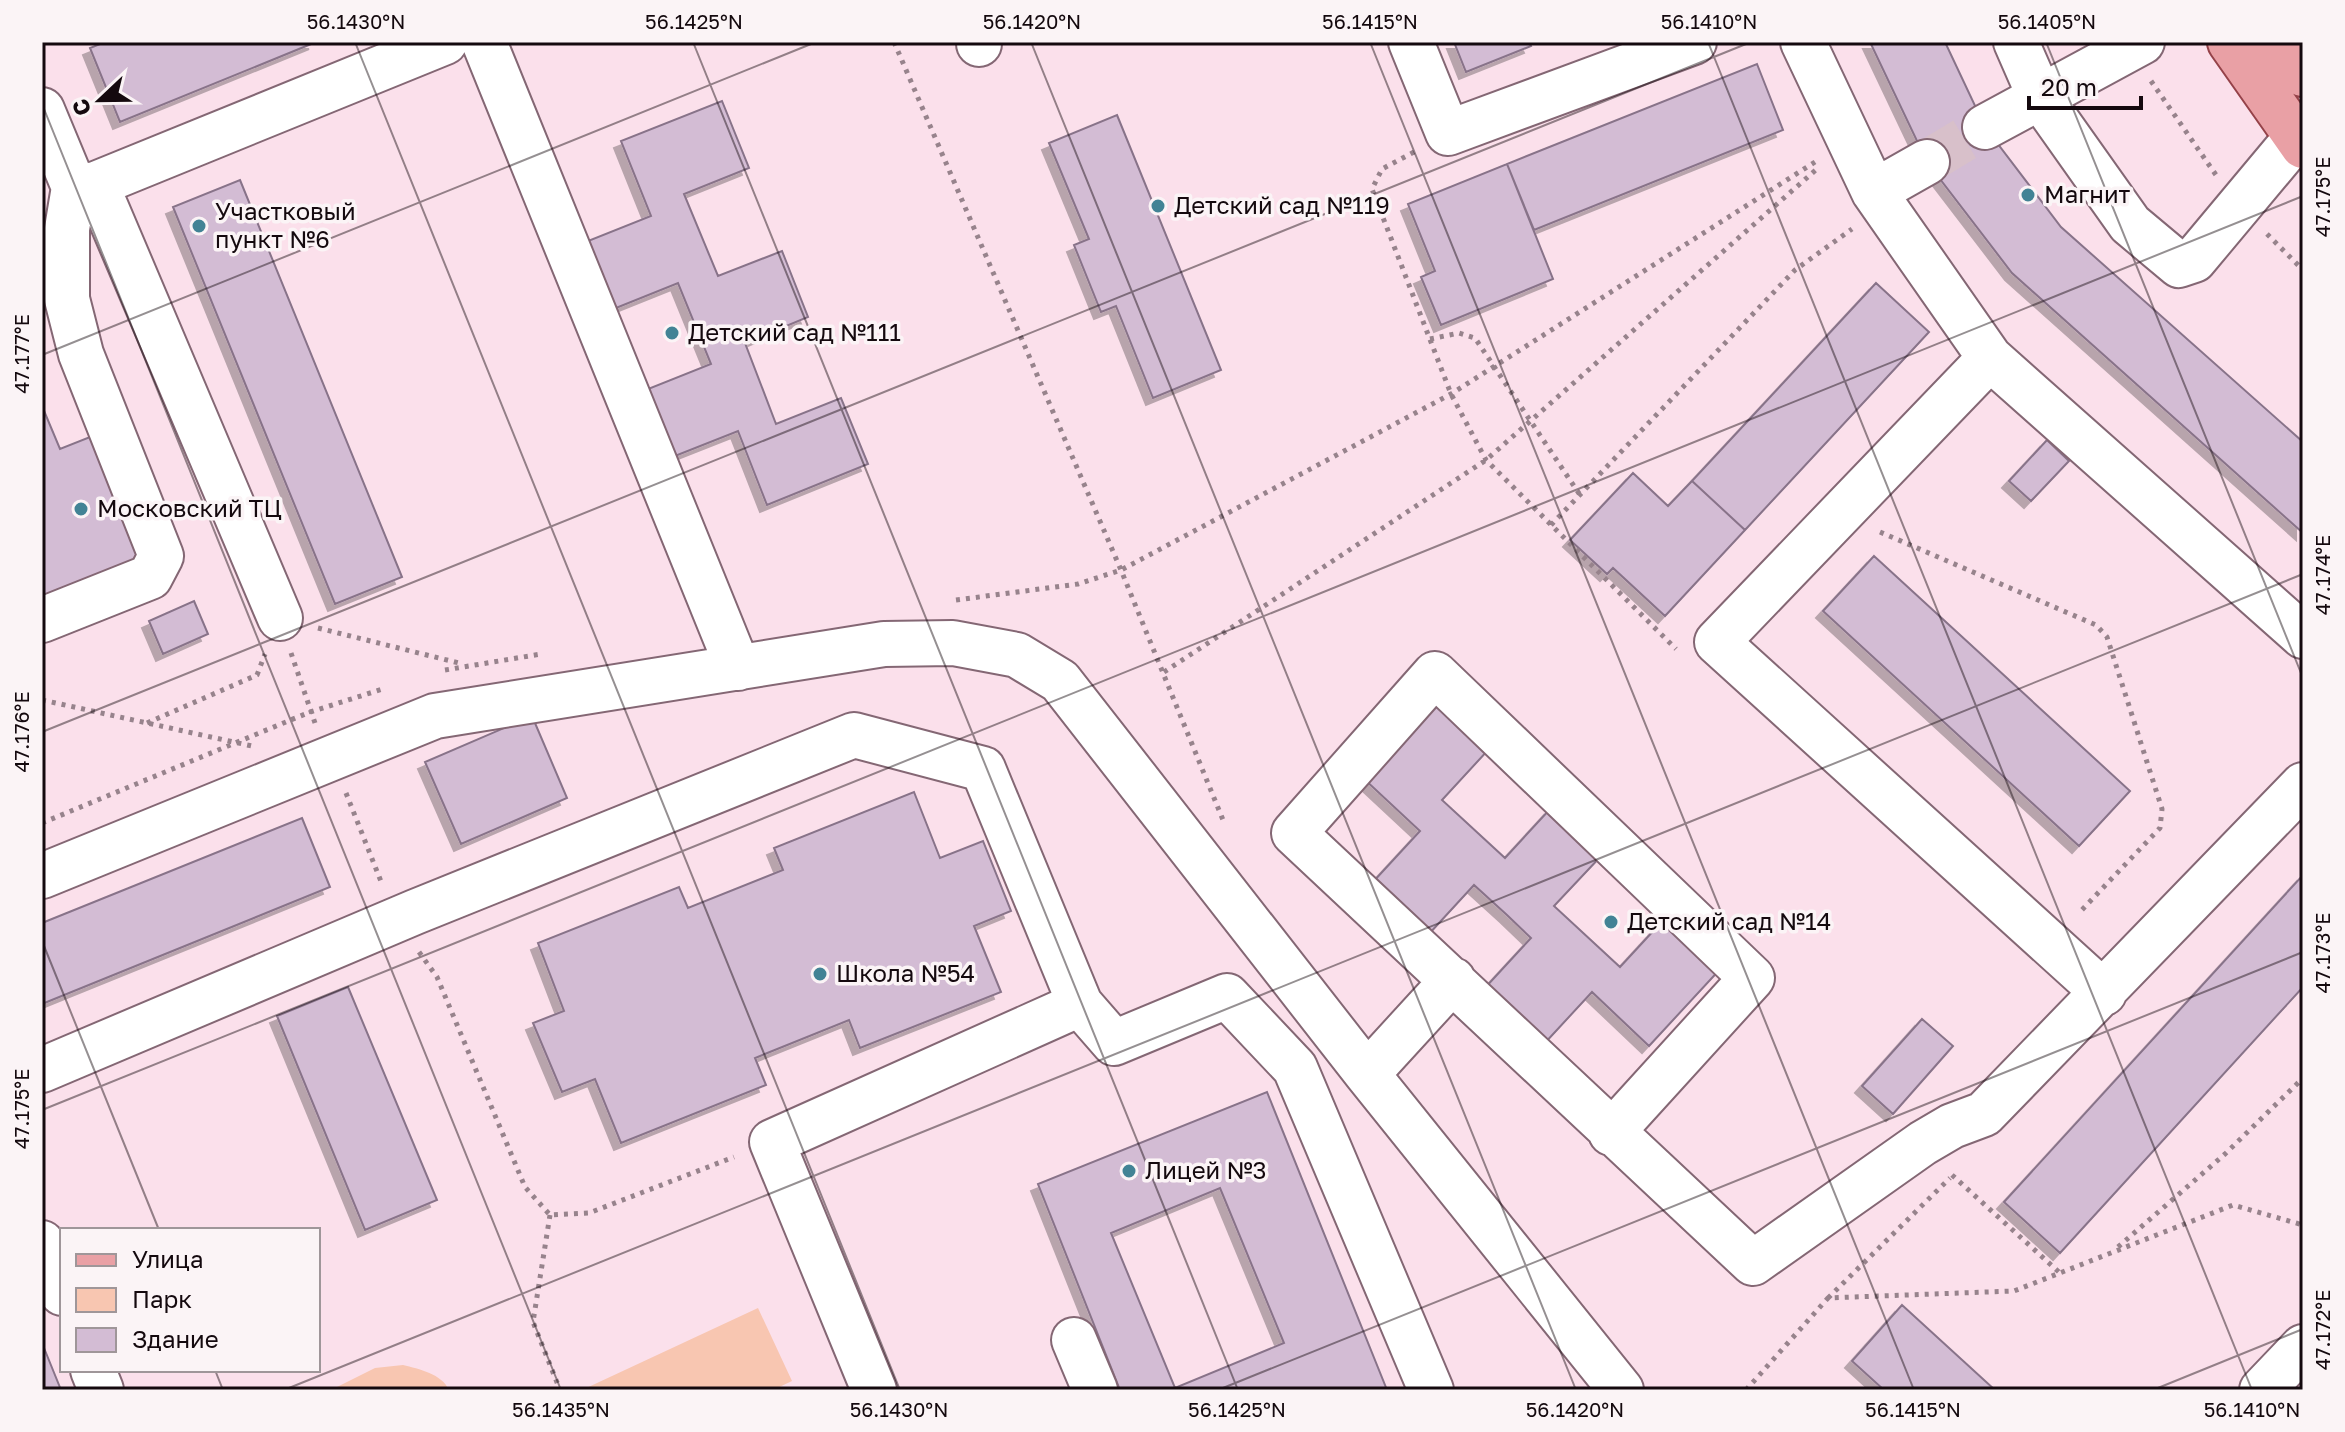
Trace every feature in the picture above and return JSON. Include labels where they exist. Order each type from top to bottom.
[{"type":"main road","points":[[2230,42],[2300,142]]},
{"type":"main road","points":[[2280,42],[2303,74]]},
{"type":"lane","points":[[42,620],[150,577],[161,556],[81,354],[67,299],[67,229],[85,186],[445,42]]},
{"type":"lane","points":[[484,42],[738,668]]},
{"type":"lane","points":[[1411,42],[1448,133],[1694,42]]},
{"type":"lane","points":[[1803,42],[1879,200],[1990,358],[2303,636]]},
{"type":"lane","points":[[2016,42],[2040,97],[2130,224],[2179,265],[2194,260],[2300,142]]},
{"type":"lane","points":[[1985,127],[2040,97],[2142,56]]},
{"type":"lane","points":[[42,110],[85,186],[280,618]]},
{"type":"lane","points":[[1879,200],[1927,162]]},
{"type":"lane","points":[[1990,358],[1717,642],[2104,993]]},
{"type":"lane","points":[[42,876],[435,716],[884,644],[953,643],[1017,655],[1060,681],[1367,1074],[1621,1390]]},
{"type":"lane","points":[[1611,1133],[1752,978],[1435,674],[1294,833],[1453,980],[1611,1133],[1753,1263],[1923,1143],[1952,1126],[1984,1114],[2303,785]]},
{"type":"lane","points":[[42,1070],[397,920],[854,735],[983,769],[1080,1004],[1114,1043],[1227,996],[1295,1068],[1431,1390]]},
{"type":"lane","points":[[1367,1074],[1453,980]]},
{"type":"lane","points":[[874,1390],[772,1142],[1080,1004]]},
{"type":"lane","points":[[42,1243],[60,1288]]},
{"type":"lane","points":[[1074,1340],[1095,1390]]},
{"type":"lane","points":[[2262,1390],[2303,1347]]},
{"type":"path","points":[[894,42],[1121,570],[1228,832]]},
{"type":"path","points":[[2142,56],[2221,182]]},
{"type":"path","points":[[1448,133],[1382,169],[1372,189],[1451,394],[1486,460],[1675,649],[1717,642]]},
{"type":"path","points":[[1121,570],[1451,394],[1849,141]]},
{"type":"path","points":[[1164,672],[1486,460],[1849,141]]},
{"type":"path","points":[[1551,525],[1795,270],[1879,200]]},
{"type":"path","points":[[2265,231],[2303,270]]},
{"type":"path","points":[[1430,339],[1459,333],[1475,338],[1580,495]]},
{"type":"path","points":[[1839,515],[2096,625],[2107,637],[2162,809],[2160,828],[2049,944]]},
{"type":"path","points":[[280,618],[464,664]]},
{"type":"path","points":[[146,723],[257,675],[280,618]]},
{"type":"path","points":[[280,618],[310,712],[332,758],[397,920],[437,977],[525,1187],[550,1215]]},
{"type":"path","points":[[42,700],[262,748]]},
{"type":"path","points":[[42,823],[235,743]]},
{"type":"path","points":[[2113,1252],[2225,1154],[2303,1078]]},
{"type":"path","points":[[550,1215],[589,1213],[772,1142]]},
{"type":"path","points":[[1952,1175],[2060,1273]]},
{"type":"path","points":[[1746,1390],[1828,1298],[2014,1291],[2233,1205],[2303,1225]]},
{"type":"path","points":[[550,1215],[533,1322],[560,1390]]},
{"type":"green space","points":[[758,1308],[792,1381],[773,1390],[582,1390]]},
{"type":"green space","points":[[403,1365],[436,1376],[449,1390],[331,1390],[375,1368]]},
{"type":"building","points":[[105,42],[316,42],[120,122],[90,48]]},
{"type":"building","points":[[1454,42],[1529,42],[1531,46],[1466,72]]},
{"type":"building","points":[[1870,42],[1945,42],[1985,127],[2061,227],[2303,442],[2303,533],[2012,273],[1927,162]]},
{"type":"building","points":[[1757,64],[1783,130],[1534,230],[1507,164]]},
{"type":"building","points":[[722,101],[749,168],[684,194],[718,276],[782,251],[808,317],[745,343],[776,424],[841,398],[868,464],[767,505],[738,431],[675,456],[648,389],[711,364],[678,283],[616,308],[588,241],[651,216],[621,141]]},
{"type":"building","points":[[1117,115],[1221,370],[1153,398],[1116,306],[1101,312],[1074,245],[1089,239],[1049,143]]},
{"type":"building","points":[[1507,164],[1553,279],[1441,325],[1421,277],[1435,271],[1408,204]]},
{"type":"building","points":[[240,180],[402,577],[335,604],[173,207]]},
{"type":"building","points":[[1876,283],[1929,332],[1745,530],[1692,481]]},
{"type":"building","name":"Московский ТЦ","points":[[42,406],[60,449],[90,437],[144,569],[42,611]]},
{"type":"building","points":[[2047,440],[2069,461],[2031,501],[2009,481]]},
{"type":"building","points":[[1633,473],[1668,506],[1692,481],[1745,530],[1665,616],[1613,568],[1607,574],[1570,540]]},
{"type":"building","points":[[1874,556],[2130,791],[2079,846],[1823,611]]},
{"type":"building","points":[[194,601],[208,634],[163,654],[149,621]]},
{"type":"building","points":[[1434,699],[1489,749],[1442,800],[1505,858],[1551,808],[1602,855],[1554,906],[1620,967],[1668,915],[1723,966],[1649,1046],[1592,992],[1543,1045],[1483,990],[1531,938],[1507,915],[1474,885],[1428,935],[1372,883],[1420,831],[1362,777]]},
{"type":"building","points":[[532,716],[567,798],[461,844],[425,762]]},
{"type":"building","points":[[914,792],[940,858],[983,841],[1011,911],[974,926],[1001,992],[860,1048],[849,1020],[755,1058],[766,1085],[621,1143],[595,1079],[562,1092],[533,1023],[564,1011],[538,943],[679,887],[688,908],[783,870],[774,848]]},
{"type":"building","points":[[302,818],[330,887],[42,1004],[42,923]]},
{"type":"building","points":[[2303,875],[2303,987],[2060,1253],[2004,1202]]},
{"type":"building","points":[[348,987],[437,1200],[365,1230],[277,1016]]},
{"type":"building","points":[[1922,1019],[1953,1046],[1893,1114],[1862,1086]]},
{"type":"building","points":[[1267,1092],[1387,1390],[1120,1390],[1038,1184]],"holes":[[[1220,1188],[1284,1343],[1175,1388],[1111,1233]]]},
{"type":"building","points":[[1902,1305],[1995,1390],[1884,1390],[1852,1361]]},
{"type":"building","points":[[42,1343],[61,1390],[42,1390]]},
{"type":"tunnel","points":[[1927,162],[1985,127]]},
{"type":"place","name":"Магнит","points":[[2028,195]]},
{"type":"place","name":"Детский сад №119","points":[[1158,206]]},
{"type":"place","name":"Участковый пункт №6","points":[[199,226]]},
{"type":"place","name":"Детский сад №111","points":[[672,333]]},
{"type":"place","name":"Московский ТЦ","points":[[81,509]]},
{"type":"place","name":"Детский сад №14","points":[[1611,922]]},
{"type":"place","name":"Школа №54","points":[[820,974]]},
{"type":"place","name":"Лицей №3","points":[[1129,1171]]}]
